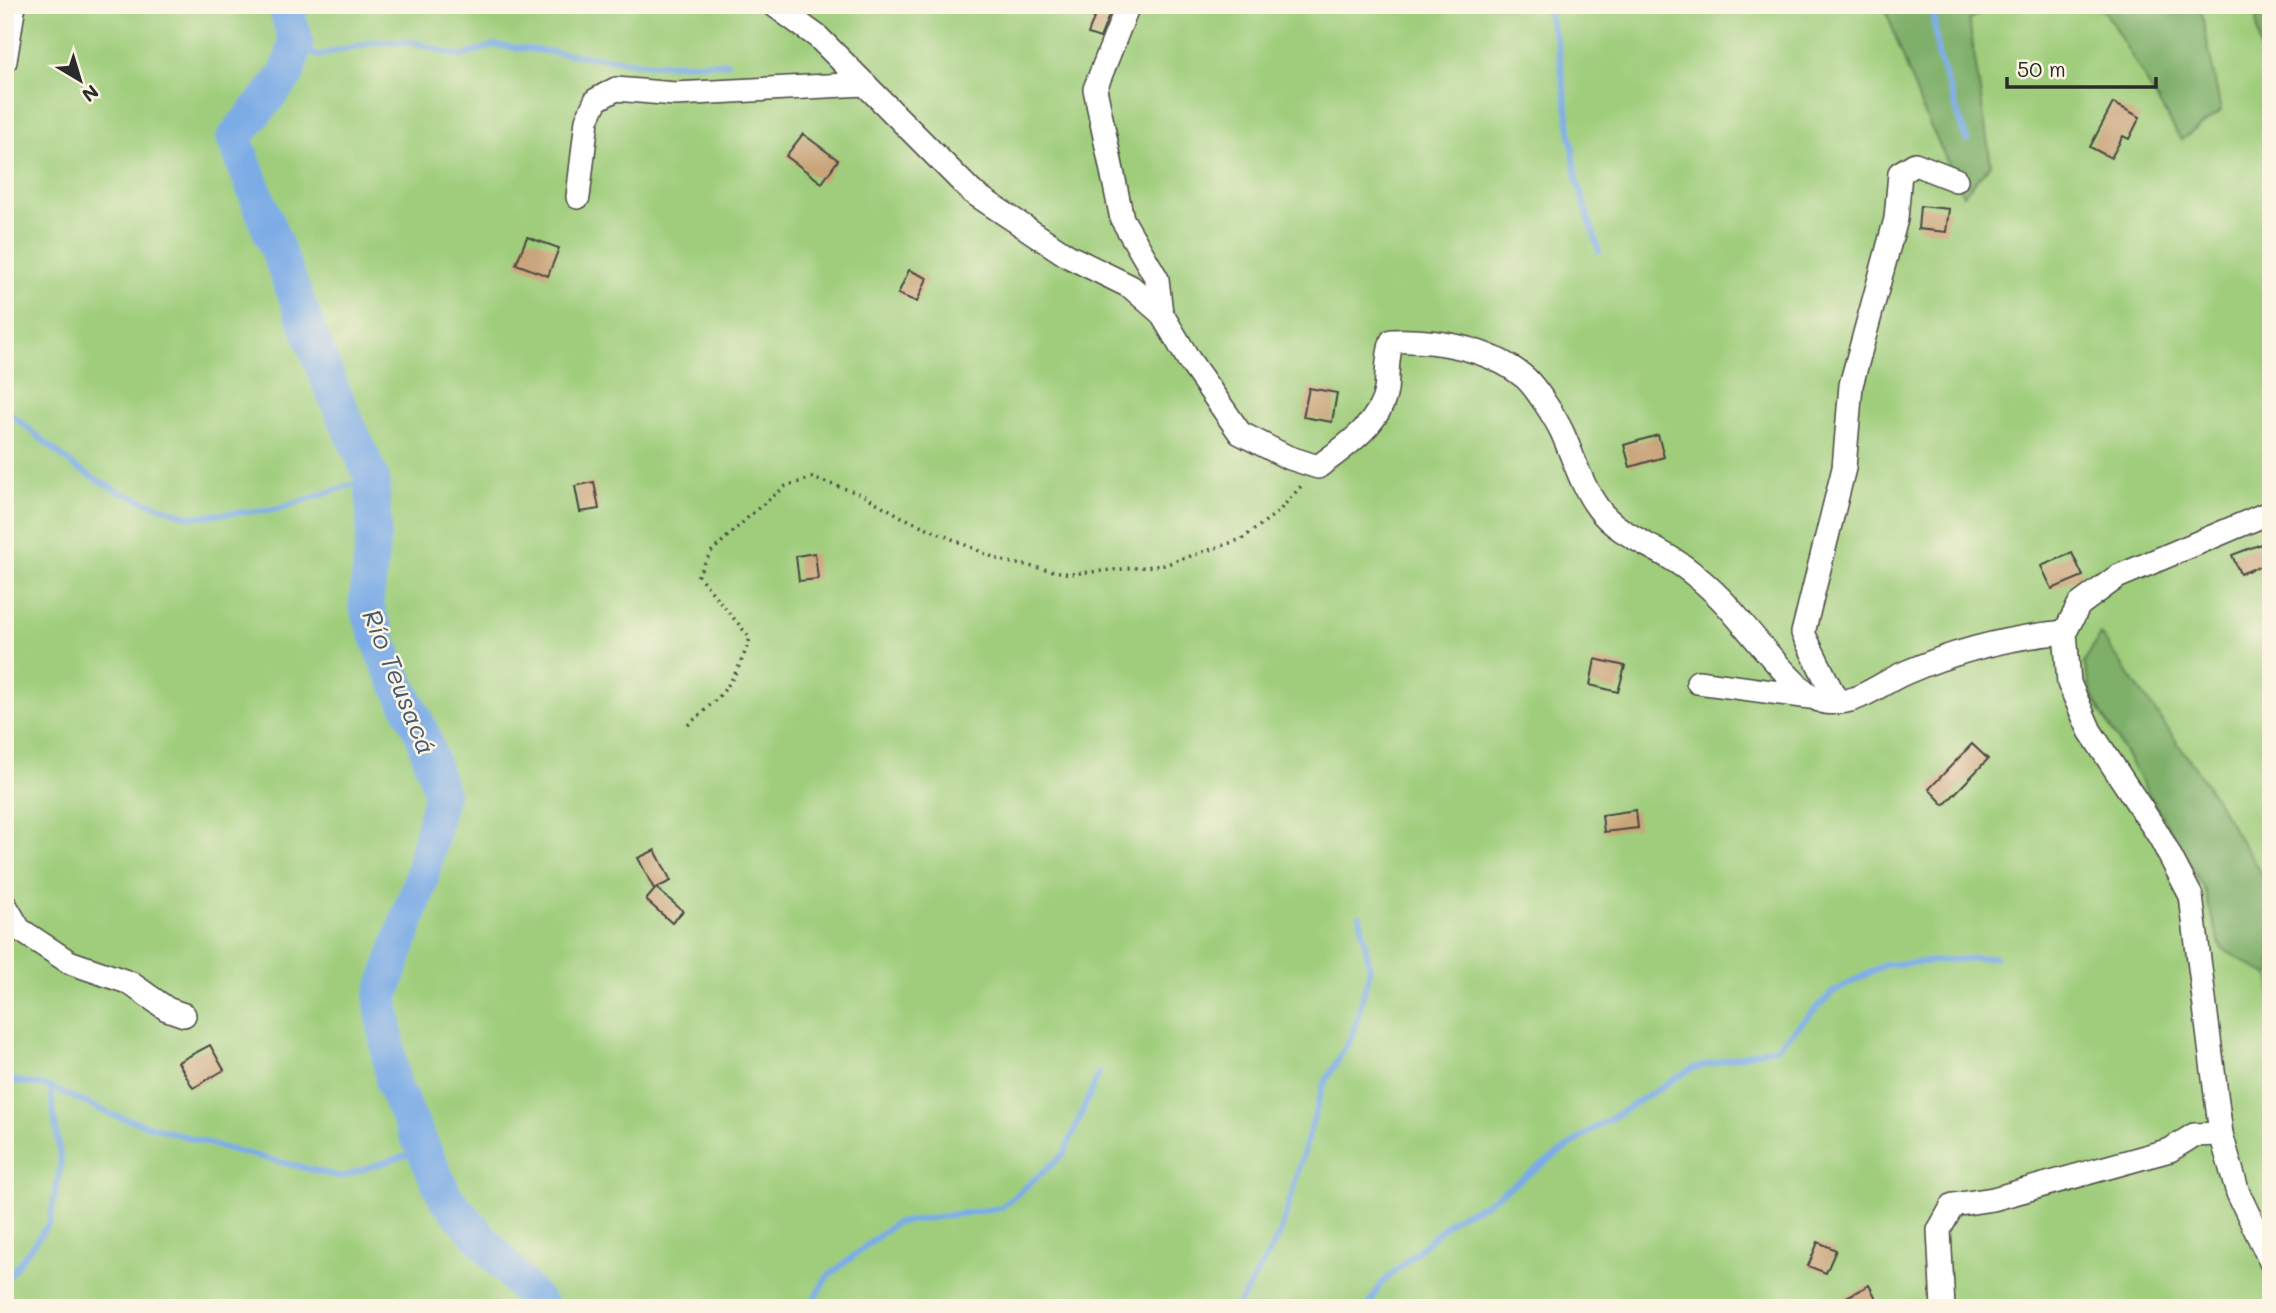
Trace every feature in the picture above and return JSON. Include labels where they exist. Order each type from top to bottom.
[{"type":"street","points":[[5,61],[14,5]]},
{"type":"street","points":[[774,5],[818,37],[972,192],[1068,256],[1131,287],[1161,313],[1240,433],[1287,457],[1318,467],[1371,422],[1385,393],[1387,356],[1392,341],[1426,340],[1490,358],[1524,376],[1562,430],[1578,474],[1599,510],[1625,532],[1675,561],[1719,597],[1810,697]]},
{"type":"street","points":[[1128,5],[1096,89],[1122,219],[1157,279],[1161,313]]},
{"type":"street","points":[[578,197],[587,120],[596,100],[616,89],[675,94],[865,84]]},
{"type":"street","points":[[1837,702],[1803,633],[1844,468],[1851,385],[1896,219],[1900,173],[1916,164],[1956,180]]},
{"type":"street","points":[[2271,512],[2117,577],[2079,605],[2065,632],[2069,683],[2090,731],[2160,836],[2191,896],[2221,1134],[2238,1194],[2271,1262]]},
{"type":"street","points":[[1698,682],[1810,697],[1822,702],[1856,701],[1907,672],[2020,636],[2065,632]]},
{"type":"street","points":[[5,905],[19,929],[69,962],[130,983],[167,1009],[184,1015]]},
{"type":"street","points":[[1943,1308],[1939,1230],[1953,1205],[1993,1199],[2170,1150],[2194,1135],[2221,1134]]},
{"type":"path","points":[[688,725],[723,696],[741,666],[750,638],[698,575],[710,552],[786,486],[812,478],[861,494],[902,517],[1002,561],[1070,574],[1164,565],[1242,539],[1279,511],[1318,467]]},
{"type":"green space","points":[[5,5],[2271,5],[2271,1308],[5,1308]]},
{"type":"green space","points":[[1884,5],[1991,5],[1969,20],[1991,164],[1963,195],[1921,106]]},
{"type":"green space","points":[[2093,5],[2200,5],[2221,111],[2181,140],[2106,13]]},
{"type":"green space","points":[[2261,5],[2271,5],[2271,132],[2256,18]]},
{"type":"green space","points":[[2100,634],[2199,773],[2266,881],[2271,908],[2271,977],[2221,948],[2204,889],[2093,698],[2084,663]]},
{"type":"building","points":[[1099,5],[1113,5],[1100,38],[1088,34]]},
{"type":"building","points":[[2113,103],[2140,117],[2129,139],[2123,136],[2111,158],[2090,147]]},
{"type":"building","points":[[803,134],[838,160],[822,183],[786,156]]},
{"type":"building","points":[[1920,206],[1949,209],[1946,232],[1918,229]]},
{"type":"building","points":[[527,237],[559,248],[548,276],[516,264]]},
{"type":"building","points":[[909,270],[927,278],[917,302],[898,294]]},
{"type":"building","points":[[1309,388],[1337,393],[1332,422],[1303,417]]},
{"type":"building","points":[[1658,435],[1664,457],[1630,467],[1624,445]]},
{"type":"building","points":[[594,482],[599,509],[580,512],[575,486]]},
{"type":"building","points":[[2264,543],[2271,562],[2240,574],[2232,555]]},
{"type":"building","points":[[815,553],[818,579],[799,581],[796,556]]},
{"type":"building","points":[[2072,553],[2083,576],[2052,589],[2041,566]]},
{"type":"building","points":[[1595,659],[1625,666],[1618,692],[1590,685]]},
{"type":"building","points":[[1972,744],[1988,759],[1944,805],[1929,789]]},
{"type":"building","points":[[1636,810],[1638,828],[1604,832],[1602,815]]},
{"type":"building","points":[[655,850],[671,881],[654,889],[638,858]]},
{"type":"building","points":[[656,888],[683,911],[672,923],[646,900]]},
{"type":"building","points":[[210,1045],[224,1070],[193,1088],[178,1062]]},
{"type":"building","points":[[1818,1242],[1836,1250],[1826,1273],[1808,1266]]},
{"type":"building","points":[[1869,1285],[1881,1308],[1826,1308]]},
{"type":"waterway","name":"Río Teusacá","points":[[285,5],[296,42],[287,74],[234,138],[330,385],[372,478],[374,529],[366,605],[387,662],[422,733],[441,793],[420,883],[381,998],[393,1084],[446,1198],[542,1308]]},
{"type":"waterway","points":[[1545,5],[1558,46],[1577,180],[1599,251]]},
{"type":"waterway","points":[[1932,5],[1938,55],[1967,140]]},
{"type":"waterway","points":[[296,42],[317,56],[373,42],[413,42],[461,57],[494,45],[651,64],[727,63]]},
{"type":"waterway","points":[[5,409],[75,467],[119,492],[190,517],[278,509],[372,478]]},
{"type":"waterway","points":[[1237,1308],[1280,1234],[1323,1086],[1353,1034],[1370,969],[1360,916]]},
{"type":"waterway","points":[[1368,1308],[1379,1286],[1454,1218],[1487,1203],[1592,1130],[1691,1069],[1777,1047],[1832,993],[1884,965],[1995,957]]},
{"type":"waterway","points":[[809,1308],[827,1277],[895,1223],[1001,1208],[1064,1154],[1099,1073]]},
{"type":"waterway","points":[[5,1079],[50,1087],[113,1115],[224,1148],[341,1177],[421,1150]]},
{"type":"waterway","points":[[5,1282],[50,1222],[61,1162],[50,1087]]}]
